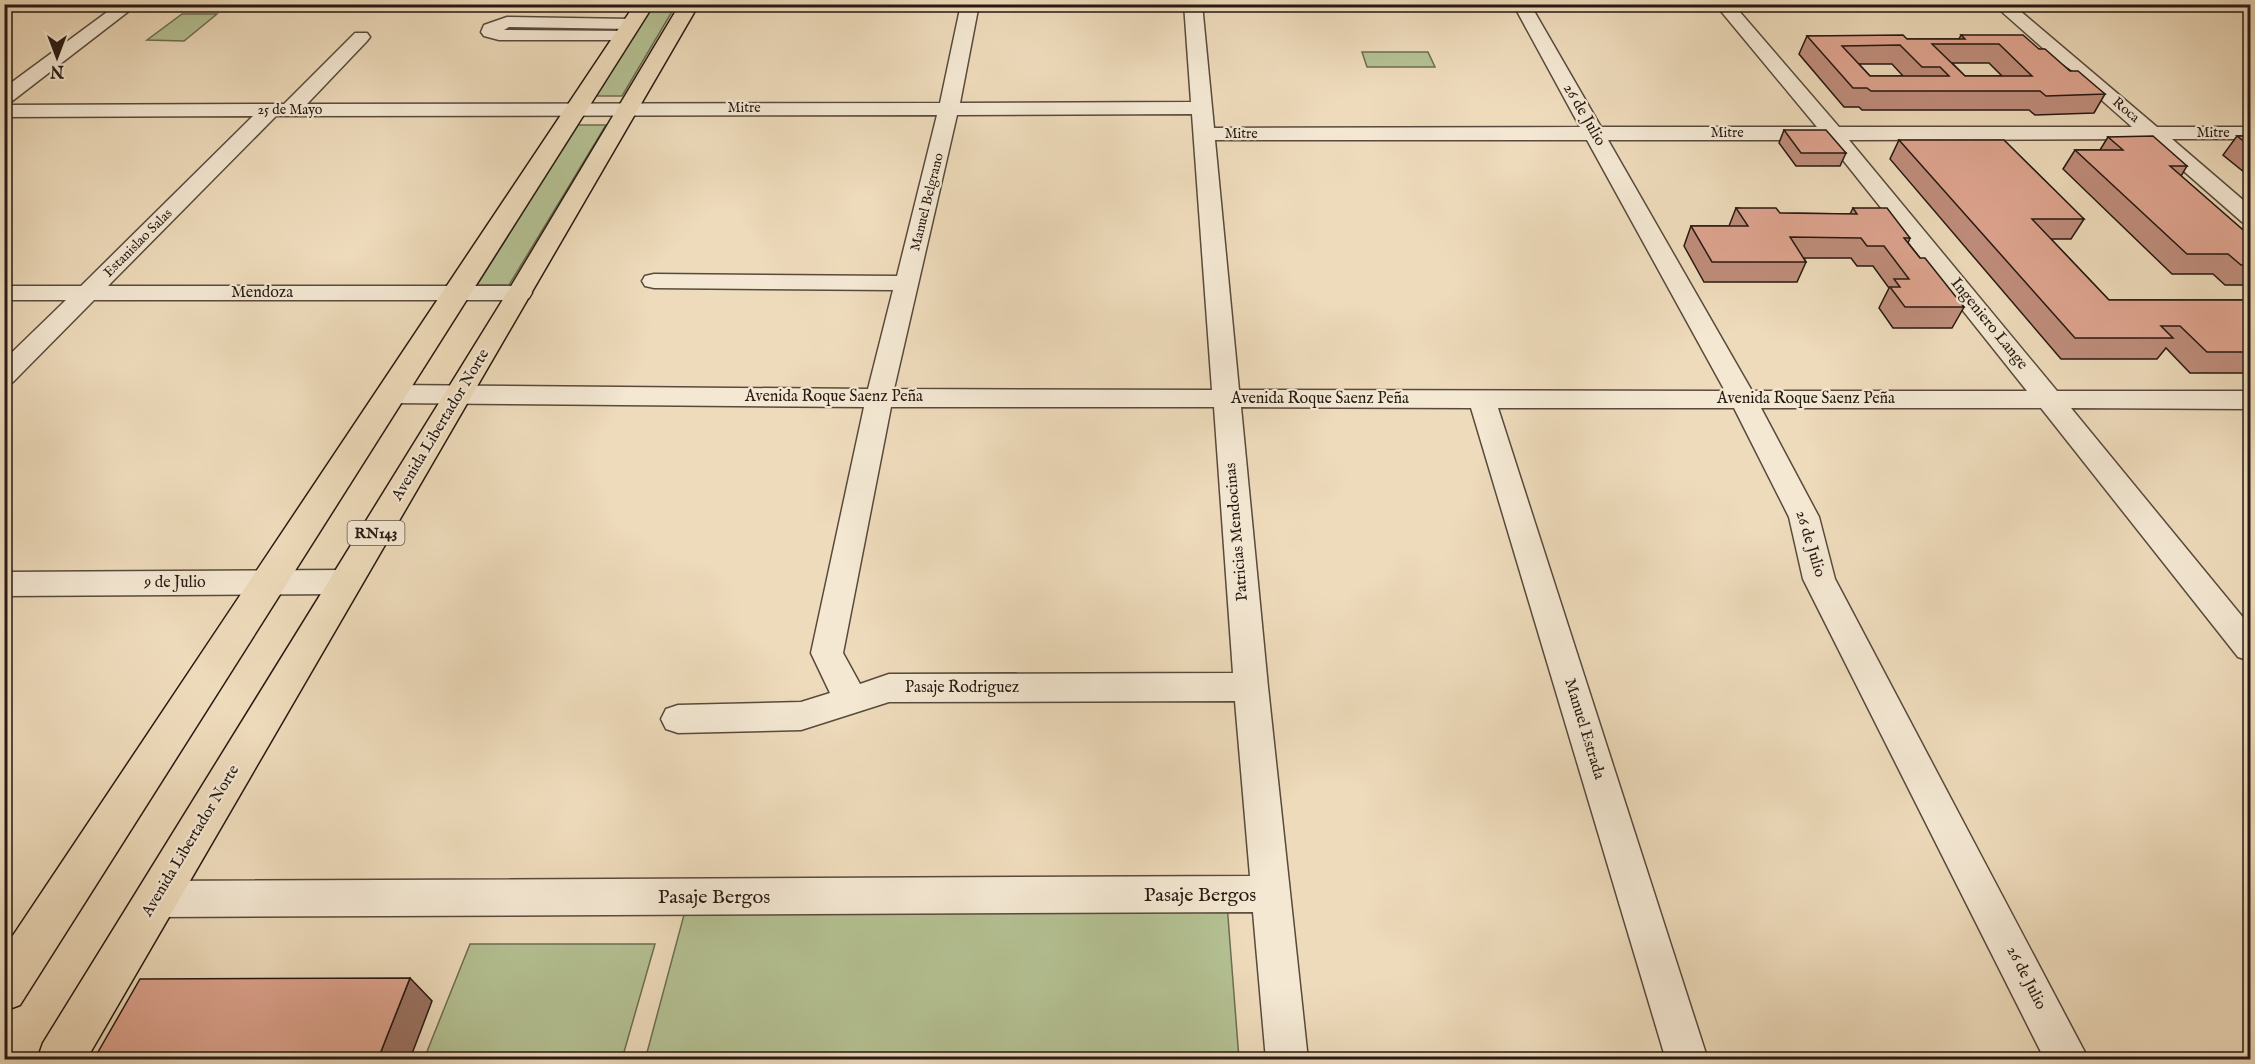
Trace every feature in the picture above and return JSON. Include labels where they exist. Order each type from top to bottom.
[{"type":"highway","name":"Avenida Libertador Norte","points":[[60,1059],[460,394],[690,4]]},
{"type":"highway","points":[[4,989],[634,21]]},
{"type":"street","points":[[4,98],[130,4]]},
{"type":"street","name":"Manuel Belgrano","points":[[851,700],[827,653],[879,398],[949,108],[970,4]]},
{"type":"street","name":"Patricias Mendocinas","points":[[1193,4],[1201,121],[1251,687],[1287,1059]]},
{"type":"street","name":"26 de Julio","points":[[1521,4],[1743,399],[1804,517],[1819,579],[2068,1059]]},
{"type":"street","name":"Ingeniero Lange","points":[[1723,4],[1832,132],[2250,648]]},
{"type":"street","name":"Roca","points":[[2001,4],[2250,217]]},
{"type":"street","points":[[634,21],[499,34],[490,32],[495,25],[507,22],[634,21]]},
{"type":"street","name":"Estanislao Salas","points":[[4,376],[281,110],[362,37]]},
{"type":"street","name":"Mitre","points":[[576,108],[949,108],[1201,121],[1595,133],[2250,134]]},
{"type":"street","name":"25 de Mayo","points":[[4,111],[576,108]]},
{"type":"street","points":[[654,281],[907,283]]},
{"type":"street","name":"Mendoza","points":[[4,293],[520,293]]},
{"type":"street","name":"Avenida Roque Saenz Peña","points":[[390,394],[879,398],[2250,400]]},
{"type":"street","name":"Manuel Estrada","points":[[1482,399],[1687,1059]]},
{"type":"street","name":"9 de Julio","points":[[4,584],[346,582]]},
{"type":"street","name":"Pasaje Rodriguez","points":[[678,719],[801,716],[889,688],[1251,687]]},
{"type":"street","name":"Pasaje Bergos","points":[[156,899],[1272,894]]},
{"type":"green space","points":[[653,5],[676,5],[622,96],[596,96]]},
{"type":"green space","points":[[182,14],[217,14],[184,41],[147,40]]},
{"type":"green space","points":[[1362,52],[1428,52],[1435,67],[1367,67]]},
{"type":"green space","points":[[578,125],[606,125],[509,285],[477,285]]},
{"type":"green space","points":[[688,900],[1227,904],[1239,1059],[645,1060]]},
{"type":"green space","points":[[470,944],[655,944],[622,1059],[424,1059]]},
{"type":"building","points":[[1903,35],[1907,39],[1965,39],[1961,35],[2023,35],[2039,49],[2045,49],[2070,71],[2078,71],[2105,94],[2046,96],[2040,91],[1871,91],[1867,88],[1853,88],[1807,36]],"holes":[[[1932,44],[1999,44],[2032,76],[1965,76]],[[1900,45],[1922,67],[1940,67],[1949,76],[1870,76],[1842,46]]]},
{"type":"building","points":[[1784,130],[1826,130],[1846,153],[1801,153]]},
{"type":"building","points":[[2153,136],[2187,166],[2170,166],[2250,236],[2250,265],[2241,265],[2228,254],[2187,254],[2075,150],[2123,150],[2108,137]]},
{"type":"building","points":[[2237,136],[2250,136],[2250,146]]},
{"type":"building","points":[[1899,140],[2004,140],[2084,219],[2032,219],[2109,300],[2250,300],[2250,352],[2207,352],[2180,326],[2161,326],[2173,338],[2075,338]]},
{"type":"building","points":[[1736,208],[1776,208],[1780,213],[1857,214],[1853,208],[1887,208],[1910,238],[1904,238],[1920,258],[1925,258],[1964,307],[1905,307],[1890,287],[1900,287],[1894,279],[1909,279],[1884,246],[1867,246],[1861,238],[1790,237],[1806,262],[1712,262],[1691,226],[1748,226]]},
{"type":"building","points":[[410,978],[378,1059],[94,1059],[140,979]]}]
